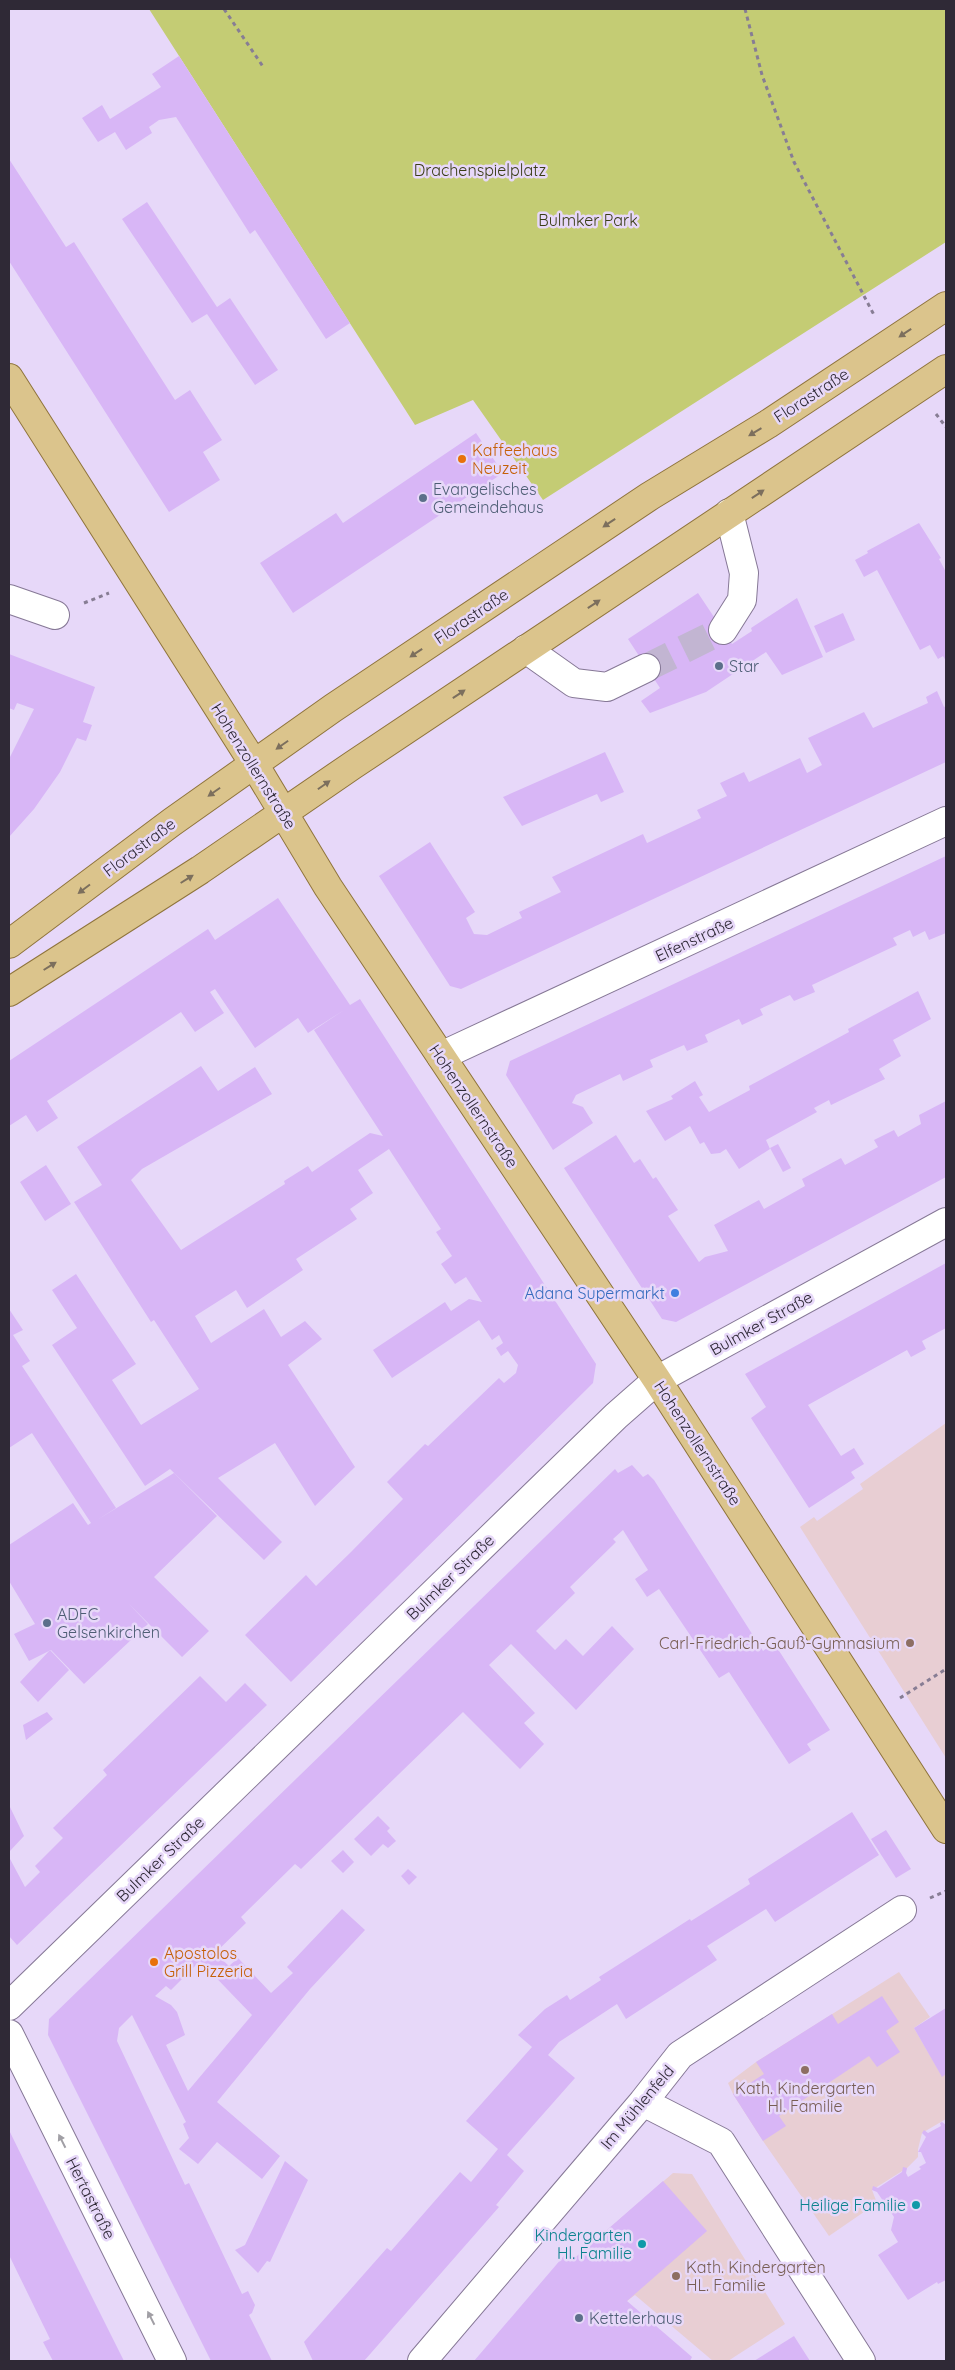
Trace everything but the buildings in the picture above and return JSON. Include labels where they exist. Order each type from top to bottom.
[{"type":"main road","name":"Florastraße","points":[[9,944],[172,822],[333,708],[650,496],[768,424],[946,306]]},
{"type":"main road","points":[[9,992],[200,870],[526,649],[946,369]]},
{"type":"main road","name":"Hohenzollernstraße","points":[[9,378],[254,764],[328,887],[657,1380],[946,1829]]},
{"type":"street","points":[[723,630],[742,600],[744,573],[730,513]]},
{"type":"street","points":[[9,599],[55,615]]},
{"type":"street","points":[[526,649],[574,683],[607,687],[646,668]]},
{"type":"street","name":"Elfenstraße","points":[[441,1056],[946,821]]},
{"type":"street","name":"Bulmker Straße","points":[[9,2006],[616,1416],[657,1380],[946,1222]]},
{"type":"street","name":"Im Mühlenfeld","points":[[422,2361],[643,2102],[680,2054],[902,1910]]},
{"type":"street","name":"Hertastraße","points":[[9,2034],[172,2361]]},
{"type":"street","points":[[643,2102],[720,2142],[861,2361]]},
{"type":"path","points":[[224,9],[264,68]]},
{"type":"path","points":[[745,9],[762,76],[794,162],[866,300]]},
{"type":"path","points":[[55,615],[137,581]]},
{"type":"path","points":[[873,1715],[946,1669]]},
{"type":"shaded area","name":"Carl-Friedrich-Gauß-Gymnasium","points":[[946,1423],[946,1758],[800,1527],[814,1517],[817,1521],[863,1489],[860,1484]]},
{"type":"shaded area","points":[[899,1972],[930,2017],[914,2028],[942,2076],[946,2074],[946,2119],[922,2133],[918,2157],[907,2168],[872,2190],[877,2203],[829,2236],[763,2141],[728,2083],[756,2062]]},
{"type":"shaded area","name":"Kath. Kindergarten HL. Familie","points":[[673,2173],[692,2174],[785,2324],[728,2361],[713,2361],[635,2295],[627,2301],[576,2257]]},
{"type":"green space","name":"Bulmker Park","points":[[149,9],[946,9],[946,242],[543,500],[473,400],[415,425]]},
{"type":"tunnel","points":[[646,668],[723,630]]},
{"type":"place","name":"Kaffeehaus Neuzeit","points":[[462,459]]},
{"type":"place","name":"Evangelisches Gemeindehaus","points":[[423,498]]},
{"type":"place","name":"Star","points":[[719,666]]},
{"type":"place","name":"Adana Supermarkt","points":[[675,1293]]},
{"type":"place","name":"ADFC Gelsenkirchen","points":[[47,1623]]},
{"type":"place","name":"Carl-Friedrich-Gauß-Gymnasium","points":[[910,1643]]},
{"type":"place","name":"Apostolos Grill Pizzeria","points":[[154,1962]]},
{"type":"place","name":"Kath. Kindergarten Hl. Familie","points":[[805,2070]]},
{"type":"place","name":"Heilige Familie","points":[[916,2205]]},
{"type":"place","name":"Kindergarten Hl. Familie","points":[[642,2244]]},
{"type":"place","name":"Kath. Kindergarten HL. Familie","points":[[676,2276]]},
{"type":"place","name":"Kettelerhaus","points":[[579,2318]]},
{"type":"park label","name":"Drachenspielplatz","points":[[480,170]]}]
